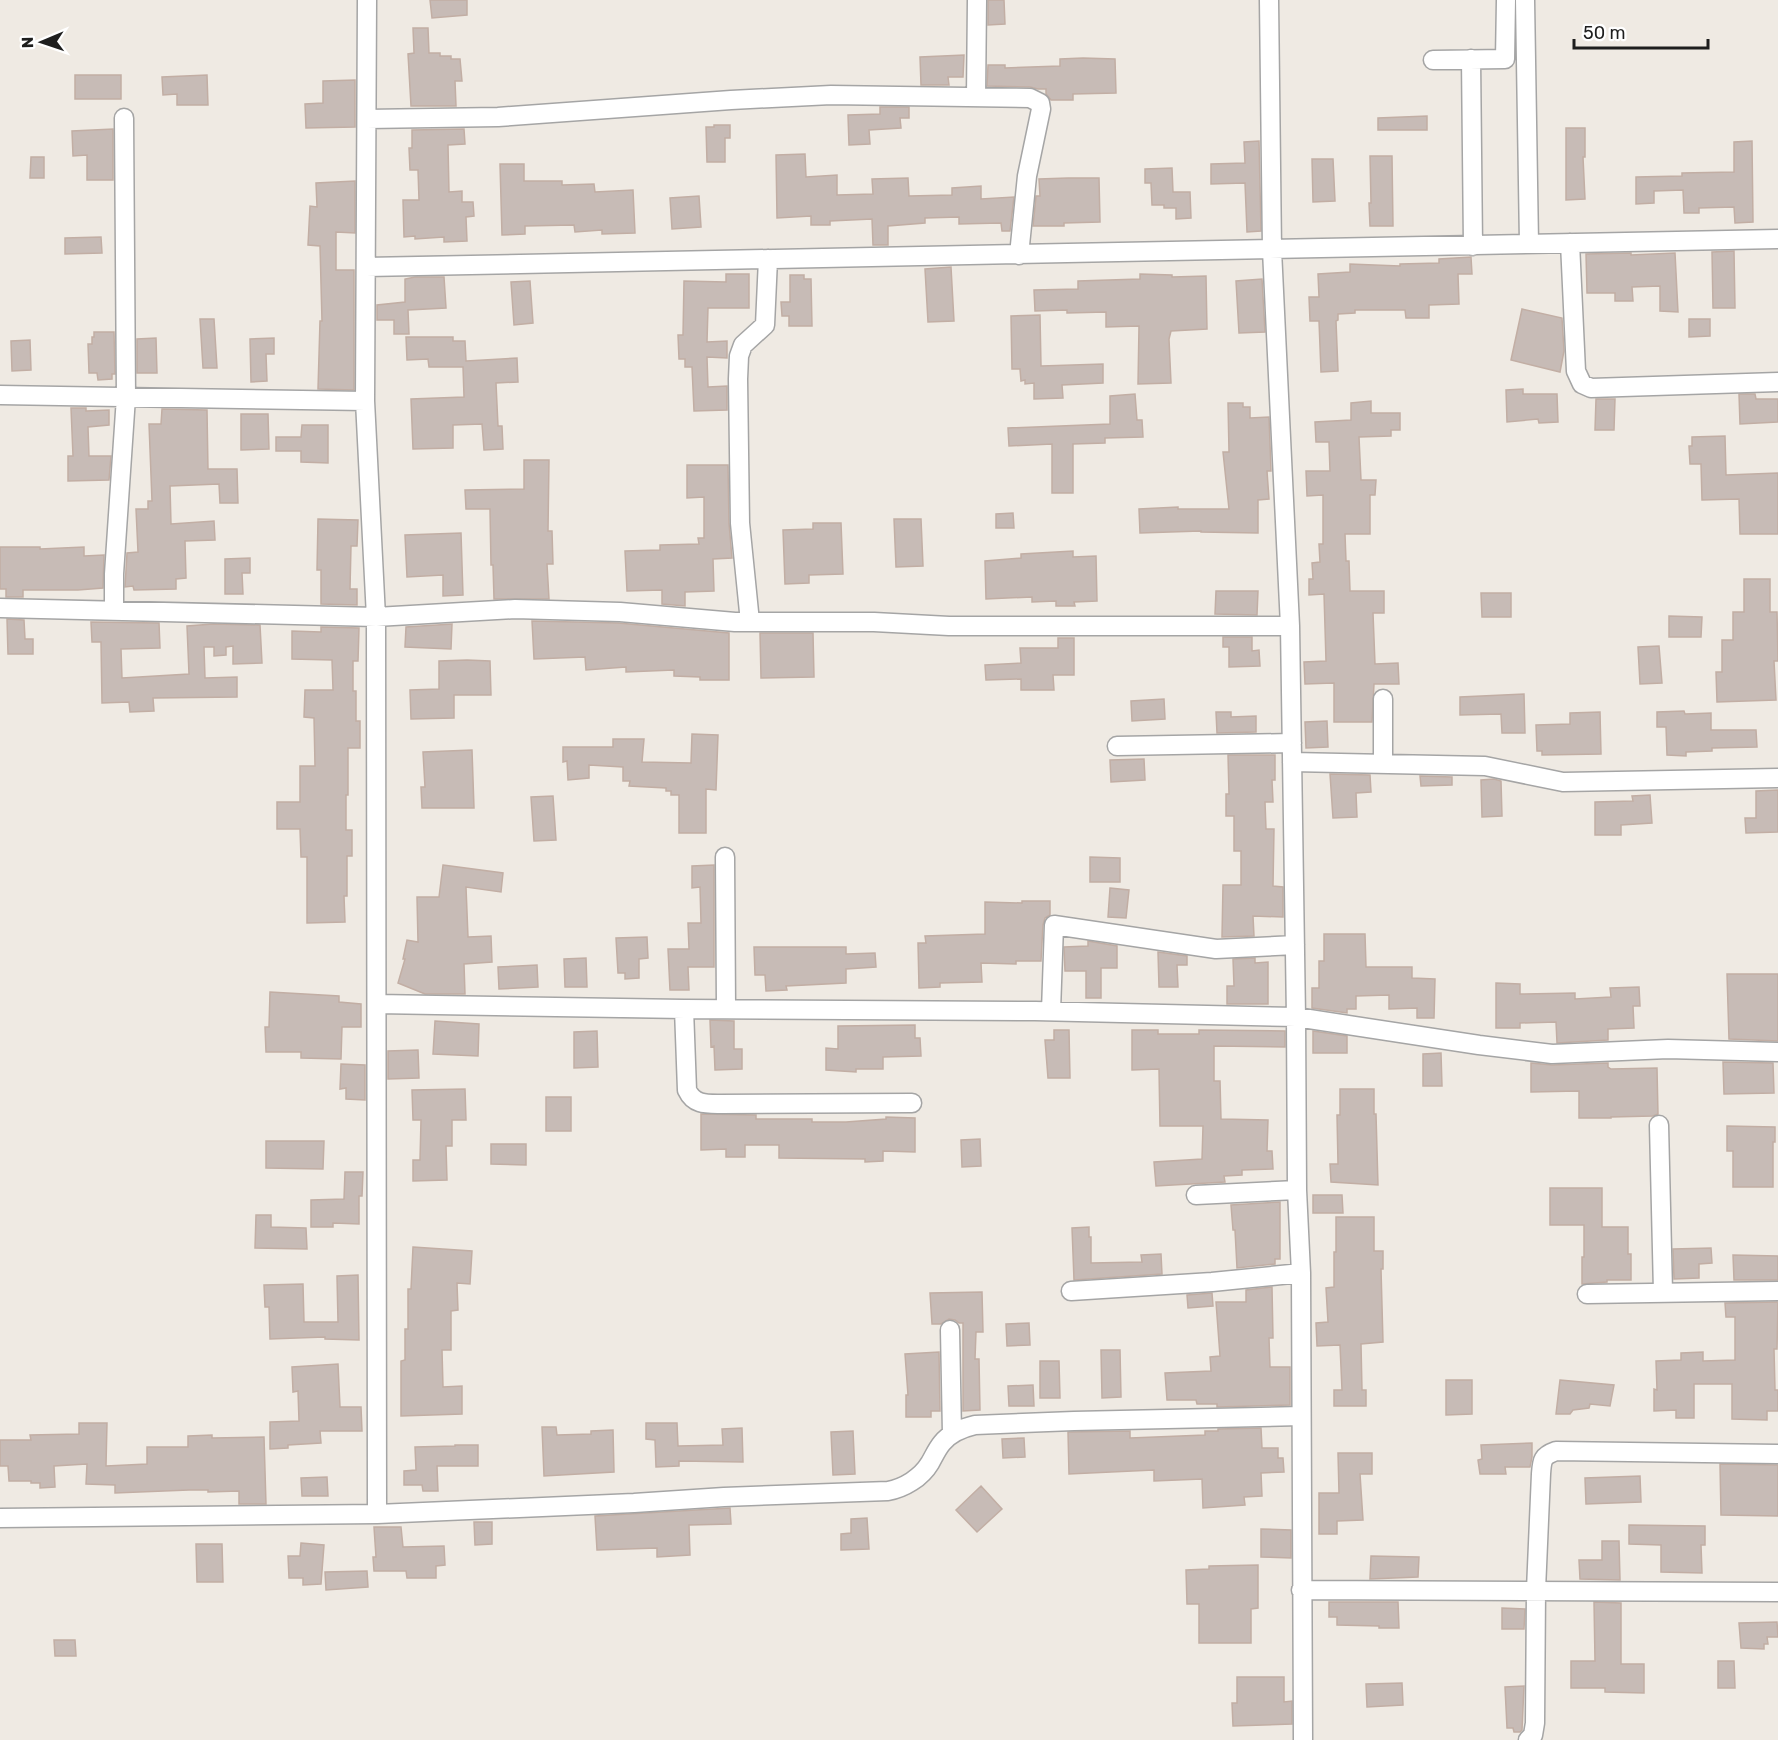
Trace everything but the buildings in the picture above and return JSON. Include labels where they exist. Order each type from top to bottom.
[{"type":"street","points":[[366,0],[365,401],[376,617],[377,1514]]},
{"type":"street","points":[[976,97],[977,0]]},
{"type":"street","points":[[1269,0],[1272,250],[1290,626],[1297,1190],[1301,1273],[1303,1740]]},
{"type":"street","points":[[1433,60],[1505,59],[1506,0]]},
{"type":"street","points":[[1525,0],[1529,243]]},
{"type":"street","points":[[1471,59],[1473,246]]},
{"type":"street","points":[[367,119],[498,117],[831,95],[1030,98],[1040,103],[1041,109],[1027,176],[1019,255]]},
{"type":"street","points":[[114,611],[126,397],[124,118]]},
{"type":"street","points":[[366,267],[1778,239]]},
{"type":"street","points":[[1570,243],[1576,371],[1582,384],[1591,387],[1778,382]]},
{"type":"street","points":[[750,622],[740,523],[739,356],[743,345],[765,325],[768,259]]},
{"type":"street","points":[[0,395],[365,401]]},
{"type":"street","points":[[0,608],[376,617],[515,609],[620,612],[750,622],[874,622],[949,626],[1290,626]]},
{"type":"street","points":[[1383,699],[1383,764]]},
{"type":"street","points":[[1117,746],[1292,743]]},
{"type":"street","points":[[1292,762],[1485,766],[1563,783],[1778,778]]},
{"type":"street","points":[[725,857],[726,1008]]},
{"type":"street","points":[[1051,1011],[1054,926],[1216,949],[1295,945]]},
{"type":"street","points":[[377,1004],[684,1009],[1051,1011],[1296,1017],[1552,1054],[1668,1049],[1778,1052]]},
{"type":"street","points":[[684,1009],[687,1090],[698,1103],[912,1104]]},
{"type":"street","points":[[1659,1125],[1663,1292]]},
{"type":"street","points":[[1196,1195],[1297,1190]]},
{"type":"street","points":[[1071,1291],[1212,1282],[1301,1273]]},
{"type":"street","points":[[1587,1294],[1778,1291]]},
{"type":"street","points":[[950,1330],[952,1434]]},
{"type":"street","points":[[0,1518],[377,1514],[888,1491],[897,1490],[920,1475],[943,1441],[963,1428],[1074,1421],[1301,1416]]},
{"type":"street","points":[[1528,1740],[1533,1735],[1535,1723],[1536,1590],[1541,1468],[1546,1455],[1556,1451],[1778,1454]]},
{"type":"street","points":[[1301,1590],[1778,1592]]}]
